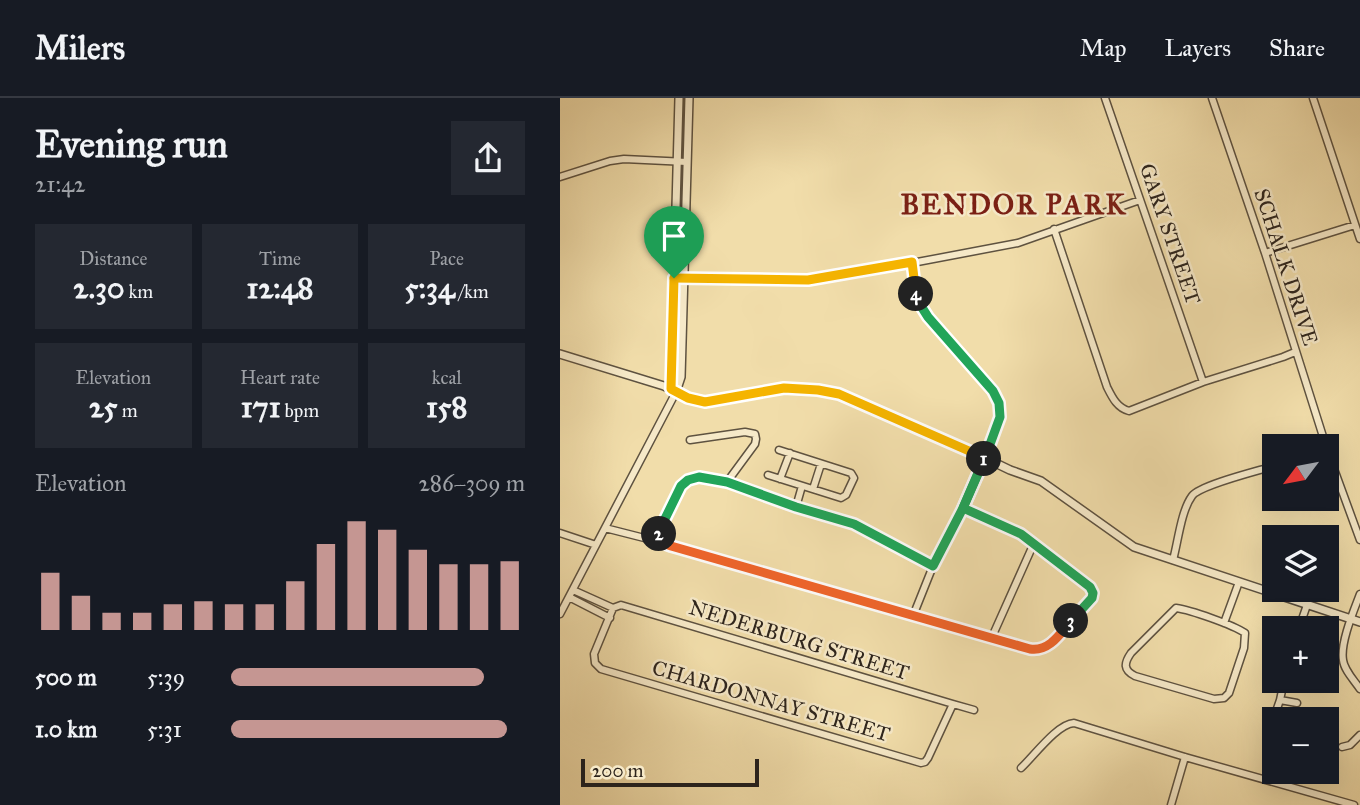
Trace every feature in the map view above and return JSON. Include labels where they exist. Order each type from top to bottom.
[{"type":"street","points":[[673,391],[680,98]]},
{"type":"street","points":[[560,614],[681,377],[689,98]]},
{"type":"street","name":"GARY STREET","points":[[1105,98],[1203,382]]},
{"type":"street","name":"SCHALK DRIVE","points":[[1212,98],[1322,434]]},
{"type":"street","points":[[1312,98],[1360,239]]},
{"type":"street","points":[[560,177],[617,160],[687,162]]},
{"type":"street","points":[[674,278],[808,280],[1017,243],[1140,200]]},
{"type":"street","points":[[1265,253],[1355,225]]},
{"type":"street","points":[[1054,229],[1107,387],[1117,404],[1126,410],[1295,352]]},
{"type":"street","points":[[912,262],[916,295],[928,317],[993,391],[999,403],[1000,417],[985,458],[933,566],[913,616]]},
{"type":"street","points":[[560,354],[705,402],[784,388],[839,394],[1046,484],[1134,547],[1360,622]]},
{"type":"street","points":[[690,440],[745,432],[755,434],[755,444],[727,482]]},
{"type":"street","points":[[768,475],[841,498],[854,478],[851,473],[779,450]]},
{"type":"street","points":[[780,479],[790,453]]},
{"type":"street","points":[[813,489],[821,464]]},
{"type":"street","points":[[1174,560],[1184,514],[1193,494],[1262,470]]},
{"type":"street","points":[[660,540],[661,527],[684,482],[699,477],[727,482],[859,527],[933,566]]},
{"type":"street","name":"SCHALK DRIVE","points":[[1339,481],[1360,540]]},
{"type":"street","points":[[796,507],[802,485]]},
{"type":"street","points":[[605,528],[660,540],[1030,649],[1045,648],[1092,598],[1090,587],[1034,543],[963,508]]},
{"type":"street","points":[[1352,517],[1360,513]]},
{"type":"street","points":[[560,533],[596,545]]},
{"type":"street","points":[[992,637],[1034,543]]},
{"type":"street","points":[[1224,623],[1238,582]]},
{"type":"street","name":"NEDERBURG STREET","points":[[573,590],[613,608],[621,605],[974,710]]},
{"type":"street","points":[[1360,594],[1347,631],[1343,654],[1343,662],[1360,689]]},
{"type":"street","points":[[569,597],[610,618],[613,608]]},
{"type":"street","points":[[1303,616],[1307,605]]},
{"type":"street","points":[[1174,609],[1182,609],[1224,623],[1241,630],[1245,635],[1244,648],[1229,693],[1224,698],[1214,699],[1135,676],[1126,670],[1126,661],[1131,653],[1174,609]]},
{"type":"street","name":"CHARDONNAY STREET","points":[[610,618],[594,654],[595,663],[601,669],[921,763],[928,758],[953,704]]},
{"type":"street","points":[[1278,707],[1281,693]]},
{"type":"street","points":[[1280,700],[1297,704]]},
{"type":"street","points":[[1021,768],[1061,728],[1070,723],[1354,805]]},
{"type":"street","points":[[1342,747],[1348,746],[1360,735]]},
{"type":"street","points":[[1171,805],[1185,757]]},
{"type":"district","name":"BENDOR PARK","points":[[1014,204]]},
{"type":"route","points":[[674,278],[671,389],[701,402],[784,388],[839,394],[985,458],[933,566],[854,524],[727,482],[699,477],[692,478],[681,486],[659,531],[662,542],[1035,650],[1045,648],[1051,643],[1092,598],[1090,587],[1027,538],[963,508],[985,458],[1000,417],[999,403],[993,391],[921,306],[916,295],[912,262],[808,280],[674,278]]}]
